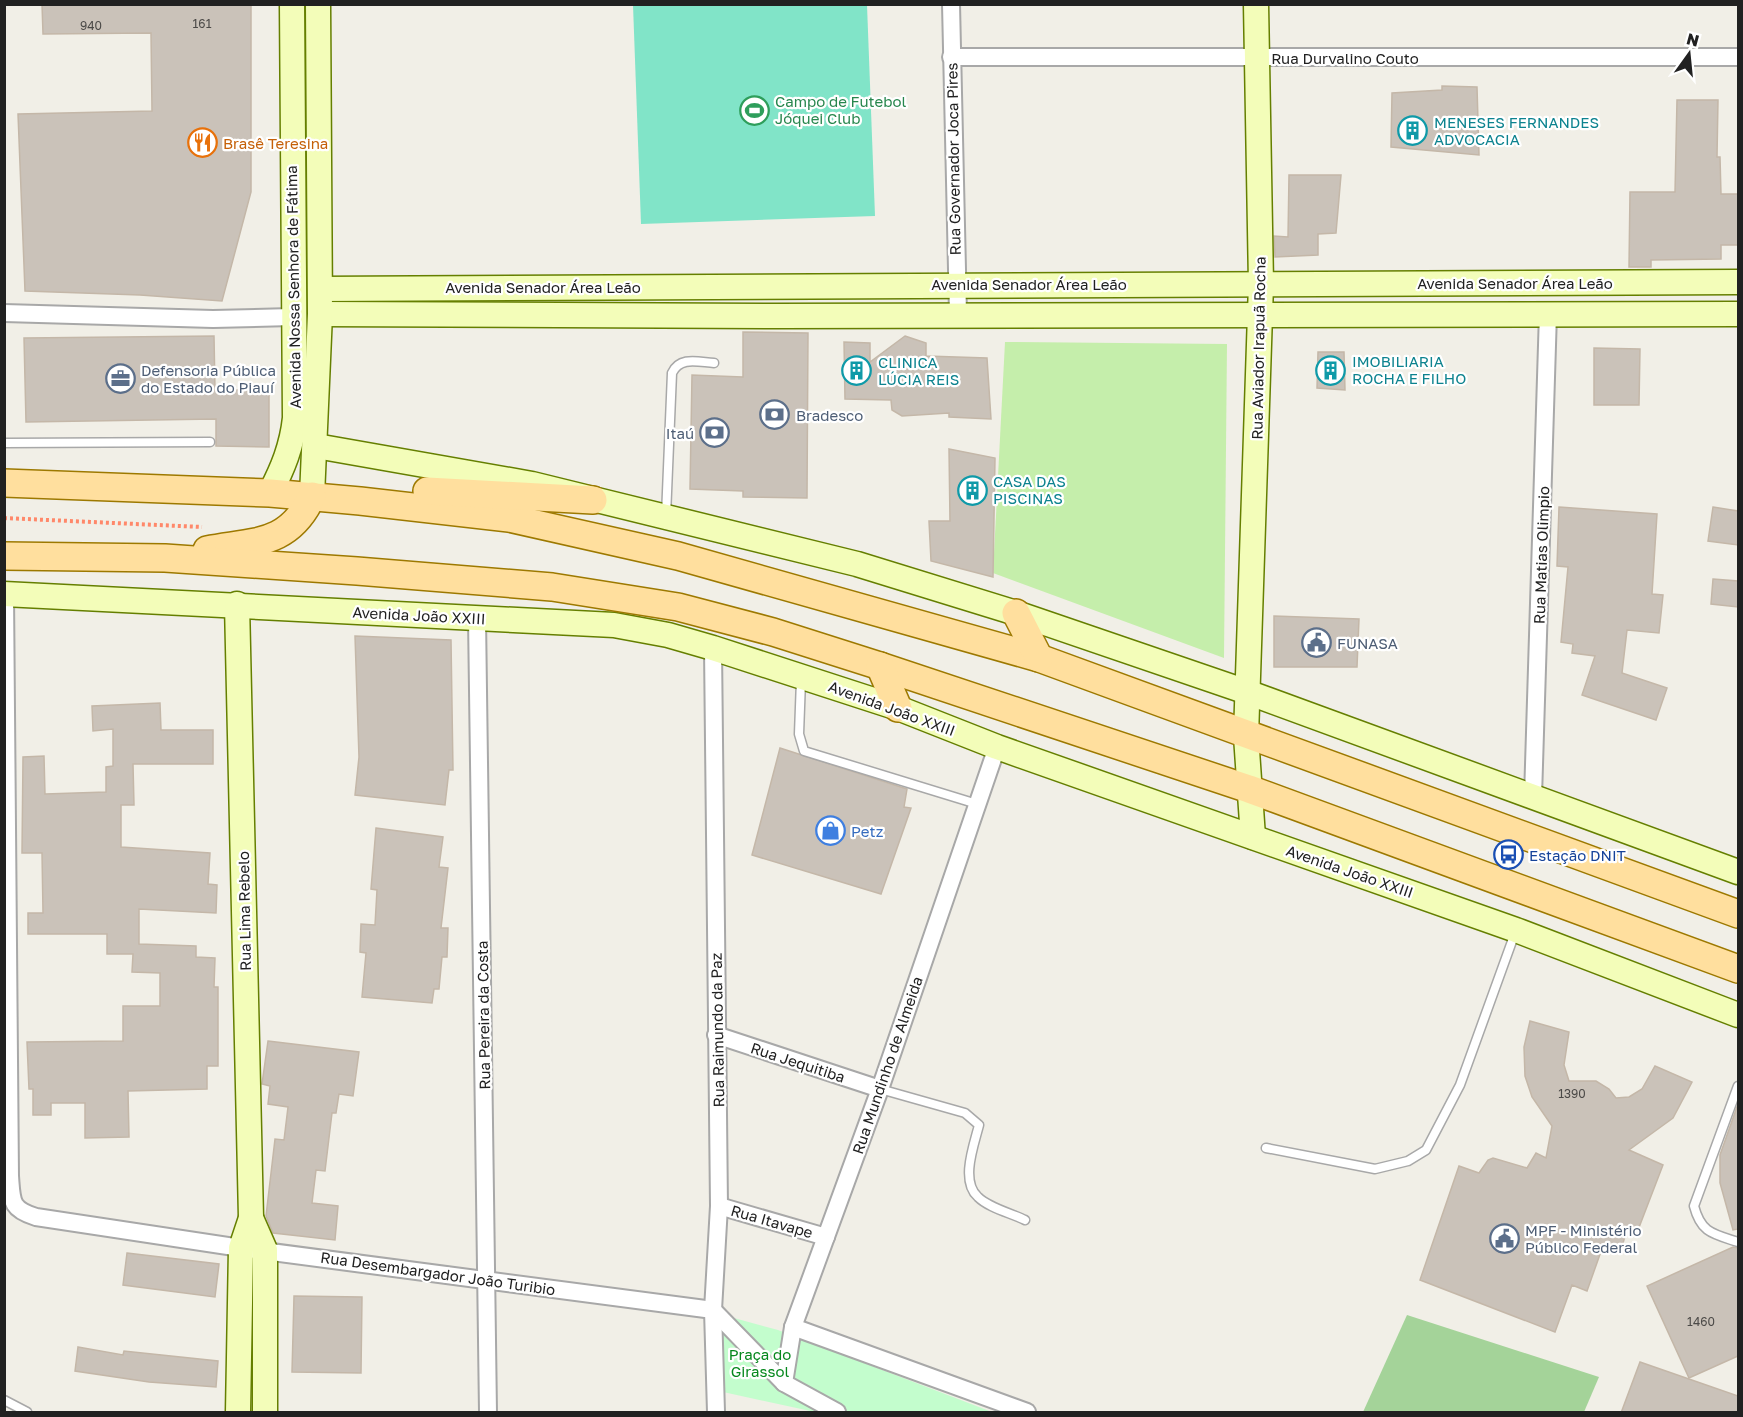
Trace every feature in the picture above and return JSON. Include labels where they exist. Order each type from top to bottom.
[{"type":"main road","points":[[4,483],[270,493],[360,501],[509,518],[667,554],[1039,658],[1246,736],[1738,914]]},
{"type":"main road","points":[[360,501],[401,490],[593,500]]},
{"type":"main road","points":[[165,558],[262,541],[285,533],[305,512],[312,496]]},
{"type":"main road","points":[[4,555],[165,558],[563,589],[678,607],[773,632],[880,666],[1249,789],[1738,969]]},
{"type":"main road","points":[[1016,612],[1039,658]]},
{"type":"main road","points":[[880,666],[897,708]]},
{"type":"street","name":"Avenida Nossa Senhora de Fátima","points":[[270,493],[283,469],[293,440],[292,4]]},
{"type":"street","name":"Avenida Nossa Senhora de Fátima","points":[[312,496],[316,446],[320,314],[318,4]]},
{"type":"street","name":"Rua Governador Joca Pires","points":[[951,4],[958,314]]},
{"type":"street","name":"Rua Aviador Irapuã Rocha","points":[[1253,837],[1246,736],[1261,314],[1256,4]]},
{"type":"street","name":"Rua Durvalino Couto","points":[[951,57],[1738,57]]},
{"type":"street","name":"Avenida Senador Área Leão","points":[[320,289],[956,284],[1738,282]]},
{"type":"street","points":[[775,286],[777,316]]},
{"type":"street","points":[[632,287],[632,315]]},
{"type":"street","points":[[525,288],[525,314]]},
{"type":"street","points":[[4,313],[213,319],[292,317]]},
{"type":"street","name":"Avenida Senador Área Leão","points":[[320,314],[777,316],[1738,314]]},
{"type":"street","name":"Rua Matias Olimpio","points":[[1533,797],[1548,314]]},
{"type":"street","points":[[316,446],[532,484],[857,564],[1016,612],[1247,692],[1738,872]]},
{"type":"street","points":[[5,594],[6,949]]},
{"type":"street","name":"Avenida João XXIII","points":[[5,594],[237,604],[614,626],[668,635],[897,708],[997,747],[1516,930],[1738,1015]]},
{"type":"street","name":"Rua Lima Rebelo","points":[[237,604],[251,1218],[265,1413]]},
{"type":"street","name":"Rua Pereira da Costa","points":[[477,618],[488,1413]]},
{"type":"street","name":"Rua Raimundo da Paz","points":[[713,648],[719,1206],[713,1310],[716,1413]]},
{"type":"street","name":"Rua Mundinho de Almeida","points":[[784,1383],[793,1327],[880,1089],[997,747]]},
{"type":"street","name":"Rua Desembargador João Turibio","points":[[6,949],[12,1197],[15,1207],[21,1212],[36,1217],[253,1249],[713,1310]]},
{"type":"street","name":"Rua Jequitiba","points":[[716,1035],[880,1089]]},
{"type":"street","name":"Rua Itavape","points":[[719,1206],[826,1237]]},
{"type":"street","name":"Rua Lima Rebelo","points":[[238,1413],[253,1249]]},
{"type":"street","points":[[713,1310],[784,1383],[837,1413]]},
{"type":"street","points":[[793,1327],[1027,1413]]},
{"type":"lane","points":[[666,517],[672,372],[676,364],[684,361],[714,363]]},
{"type":"lane","points":[[4,443],[210,442]]},
{"type":"lane","points":[[801,676],[799,734],[804,751],[977,804]]},
{"type":"lane","points":[[1266,1148],[1375,1169],[1408,1161],[1426,1150],[1460,1085],[1516,930]]},
{"type":"lane","points":[[1738,1086],[1694,1206],[1698,1223],[1712,1234],[1738,1242]]},
{"type":"lane","points":[[880,1089],[973,1118],[978,1125],[969,1166],[971,1186],[978,1197],[1025,1220]]},
{"type":"lane","points":[[4,1400],[27,1413]]},
{"type":"path","points":[[4,518],[207,527]]},
{"type":"green space","name":"Campo de Futebol Jóquei Club","points":[[633,5],[867,5],[875,216],[641,224]]},
{"type":"green space","points":[[1005,342],[1227,344],[1224,658],[993,573]]},
{"type":"green space","name":"Praça do Girassol","points":[[723,1315],[778,1330],[992,1412],[815,1412],[723,1392]]},
{"type":"green space","points":[[1407,1315],[1599,1377],[1584,1412],[1363,1412]]},
{"type":"building","points":[[42,4],[251,4],[251,192],[222,301],[140,295],[25,291],[18,114],[152,111],[151,33],[43,34]]},
{"type":"building","points":[[1442,86],[1477,87],[1479,155],[1391,147],[1392,93],[1442,90]]},
{"type":"building","points":[[1677,100],[1718,100],[1717,157],[1720,157],[1721,194],[1738,194],[1738,245],[1721,245],[1721,259],[1651,260],[1651,267],[1629,267],[1630,192],[1675,192]]},
{"type":"building","points":[[1289,175],[1341,175],[1336,233],[1318,234],[1318,255],[1275,257],[1274,236],[1288,237]]},
{"type":"building","name":"Bradesco","points":[[743,332],[808,333],[807,498],[743,497],[743,491],[690,489],[692,375],[743,377]]},
{"type":"building","name":"Defensoria Pública do Estado do Piauí","points":[[214,336],[215,390],[269,390],[269,447],[216,446],[216,419],[26,422],[24,338]]},
{"type":"building","points":[[905,336],[926,343],[926,356],[987,358],[991,419],[949,417],[949,413],[902,416],[892,410],[891,400],[845,399],[844,342],[870,343],[870,362]]},
{"type":"building","points":[[1594,348],[1640,349],[1639,405],[1594,405]]},
{"type":"building","name":"IMOBILIARIA ROCHA E FILHO","points":[[1318,352],[1344,352],[1345,390],[1317,388]]},
{"type":"building","name":"CASA DAS PISCINAS","points":[[949,449],[995,458],[993,577],[931,561],[929,521],[950,521]]},
{"type":"building","points":[[1559,507],[1657,514],[1652,594],[1663,595],[1659,633],[1627,630],[1622,673],[1667,688],[1656,720],[1582,695],[1595,656],[1572,653],[1573,644],[1561,642],[1568,567],[1557,566]]},
{"type":"building","points":[[1713,507],[1738,511],[1738,545],[1708,541]]},
{"type":"building","points":[[1713,579],[1738,581],[1738,607],[1711,604]]},
{"type":"building","name":"FUNASA","points":[[1274,616],[1359,619],[1357,667],[1274,667]]},
{"type":"building","points":[[355,636],[451,640],[453,770],[449,770],[445,805],[355,795],[359,757]]},
{"type":"building","points":[[160,703],[161,730],[213,730],[213,764],[133,764],[134,805],[121,805],[121,847],[210,853],[208,884],[217,885],[216,913],[139,909],[139,944],[196,946],[196,957],[215,958],[214,987],[218,987],[218,1066],[207,1066],[207,1089],[128,1091],[129,1137],[85,1138],[85,1103],[51,1103],[51,1115],[33,1115],[33,1089],[29,1089],[27,1042],[123,1041],[123,1006],[160,1006],[160,973],[132,972],[133,954],[107,954],[107,934],[28,934],[28,913],[43,913],[42,853],[22,853],[23,757],[44,756],[45,794],[106,792],[106,767],[113,766],[113,729],[93,731],[92,706]]},
{"type":"building","name":"Petz","points":[[780,748],[907,789],[904,807],[911,808],[881,894],[752,855]]},
{"type":"building","points":[[376,828],[443,837],[439,867],[448,868],[441,928],[448,928],[447,957],[442,957],[439,989],[434,989],[432,1003],[362,997],[366,953],[360,952],[361,924],[375,925],[377,890],[371,889]]},
{"type":"building","points":[[1530,1021],[1569,1032],[1564,1065],[1569,1081],[1596,1081],[1609,1089],[1616,1098],[1629,1097],[1642,1089],[1655,1066],[1692,1082],[1673,1118],[1629,1150],[1663,1165],[1638,1230],[1628,1226],[1621,1250],[1604,1243],[1587,1291],[1572,1285],[1555,1332],[1420,1280],[1459,1166],[1479,1173],[1488,1160],[1493,1158],[1527,1168],[1536,1153],[1546,1158],[1552,1126],[1532,1097],[1525,1076],[1524,1047]]},
{"type":"building","points":[[268,1041],[359,1052],[353,1096],[339,1094],[336,1113],[332,1113],[325,1171],[316,1170],[312,1203],[338,1206],[335,1240],[273,1233],[266,1216],[275,1139],[284,1140],[288,1107],[268,1104],[270,1086],[262,1084]]},
{"type":"building","points":[[1738,1104],[1738,1229],[1733,1230],[1720,1183],[1720,1155]]},
{"type":"building","points":[[1733,1247],[1738,1248],[1738,1356],[1689,1378],[1647,1286]]},
{"type":"building","points":[[127,1253],[219,1264],[215,1297],[123,1285]]},
{"type":"building","points":[[294,1296],[362,1297],[361,1373],[292,1372]]},
{"type":"building","points":[[78,1347],[123,1355],[124,1351],[218,1361],[216,1387],[149,1382],[75,1371]]},
{"type":"building","points":[[1640,1362],[1738,1396],[1738,1413],[1621,1413]]},
{"type":"place","name":"Campo de Futebol Jóquei Club","points":[[754,110]]},
{"type":"place","name":"MENESES FERNANDES ADVOCACIA","points":[[1413,131]]},
{"type":"place","name":"Brasê Teresina","points":[[202,143]]},
{"type":"place","name":"IMOBILIARIA ROCHA E FILHO","points":[[1331,370]]},
{"type":"place","name":"CLINICA LÚCIA REIS","points":[[857,371]]},
{"type":"place","name":"Defensoria Pública do Estado do Piauí","points":[[120,379]]},
{"type":"place","name":"Bradesco","points":[[775,415]]},
{"type":"place","name":"Itaú","points":[[715,433]]},
{"type":"place","name":"CASA DAS PISCINAS","points":[[972,490]]},
{"type":"place","name":"FUNASA","points":[[1316,643]]},
{"type":"place","name":"Petz","points":[[830,831]]},
{"type":"place","name":"Estação DNIT","points":[[1508,855]]},
{"type":"place","name":"MPF - Ministério Público Federal","points":[[1504,1239]]}]
